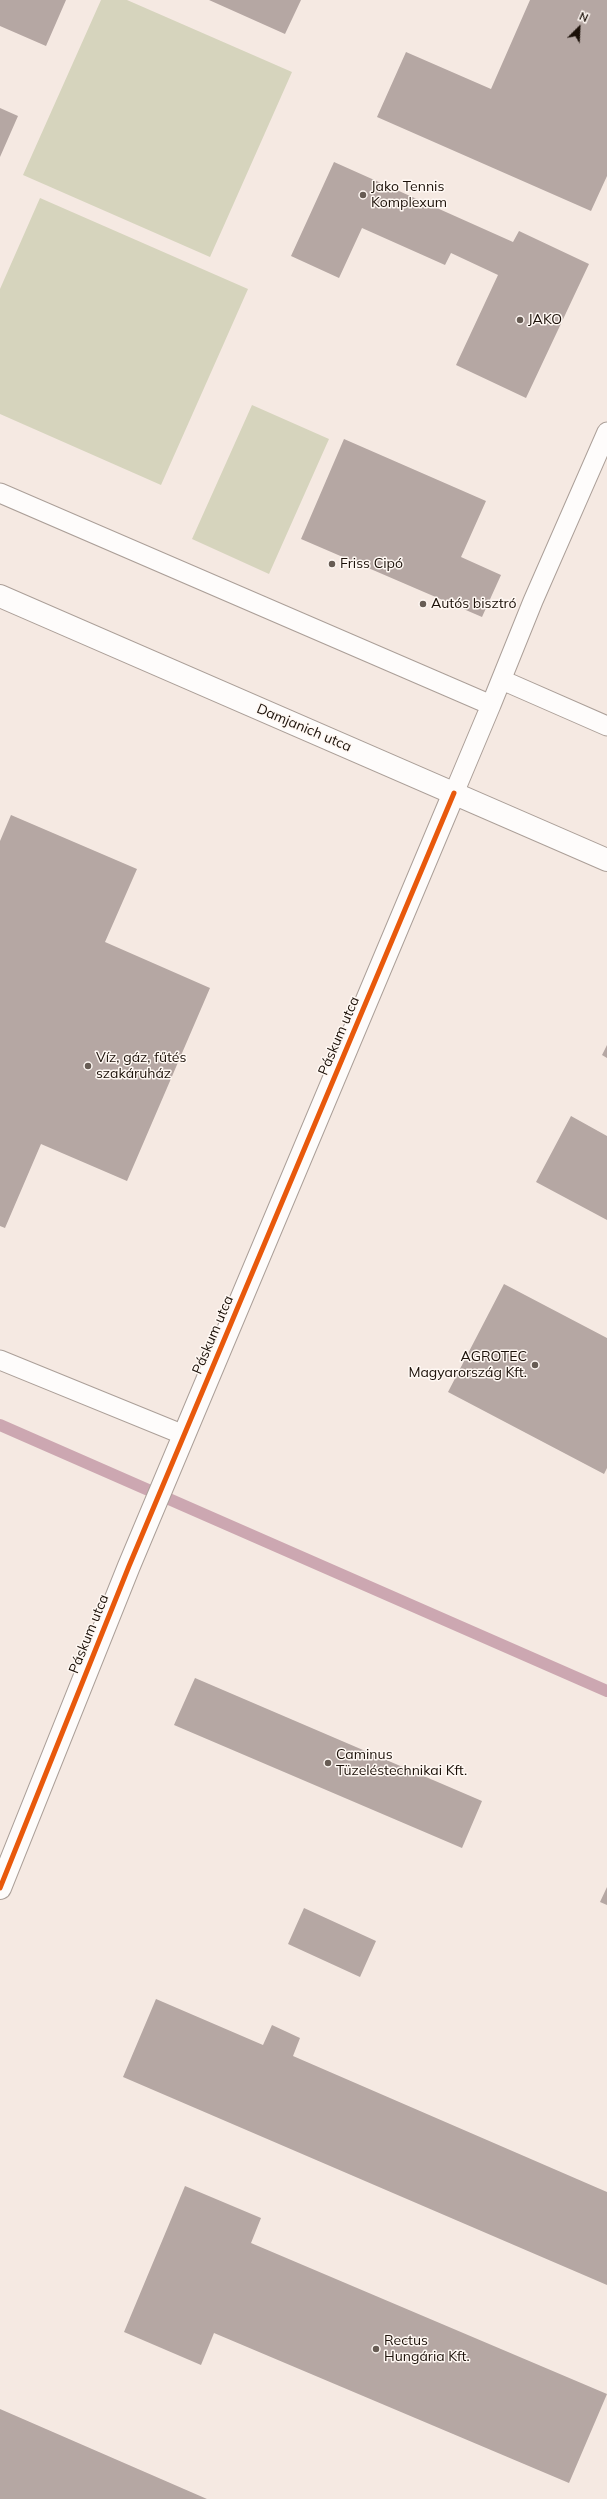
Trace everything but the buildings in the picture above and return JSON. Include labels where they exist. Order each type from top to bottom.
[{"type":"street","name":"Damjanich utca","points":[[0,596],[607,860]]},
{"type":"street","name":"Páskum utca","points":[[0,1888],[129,1566],[454,793]]},
{"type":"lane","points":[[454,793],[502,680],[533,601],[607,432]]},
{"type":"lane","points":[[0,493],[491,704]]},
{"type":"lane","points":[[502,680],[607,726]]},
{"type":"lane","points":[[0,1360],[180,1443]]},
{"type":"shaded area","points":[[101,0],[127,0],[292,72],[210,257],[23,175]]},
{"type":"shaded area","points":[[40,198],[248,289],[161,485],[0,414],[0,289]]},
{"type":"shaded area","points":[[252,405],[329,439],[269,574],[192,539]]},
{"type":"waterway","points":[[0,1425],[607,1691]]},
{"type":"cycle path","points":[[0,1888],[129,1566],[454,793]]},
{"type":"place","name":"Jako Tennis Komplexum","points":[[363,195]]},
{"type":"place","name":"JAKO","points":[[520,320]]},
{"type":"place","name":"Friss Cipó","points":[[332,564]]},
{"type":"place","name":"Autós bisztró","points":[[423,604]]},
{"type":"place","name":"Víz, gáz, fűtés szakáruház","points":[[88,1066]]},
{"type":"place","name":"AGROTEC Magyarország Kft.","points":[[535,1365]]},
{"type":"place","name":"Caminus Tüzeléstechnikai Kft.","points":[[328,1763]]},
{"type":"place","name":"Rectus Hungária Kft.","points":[[376,2349]]}]
